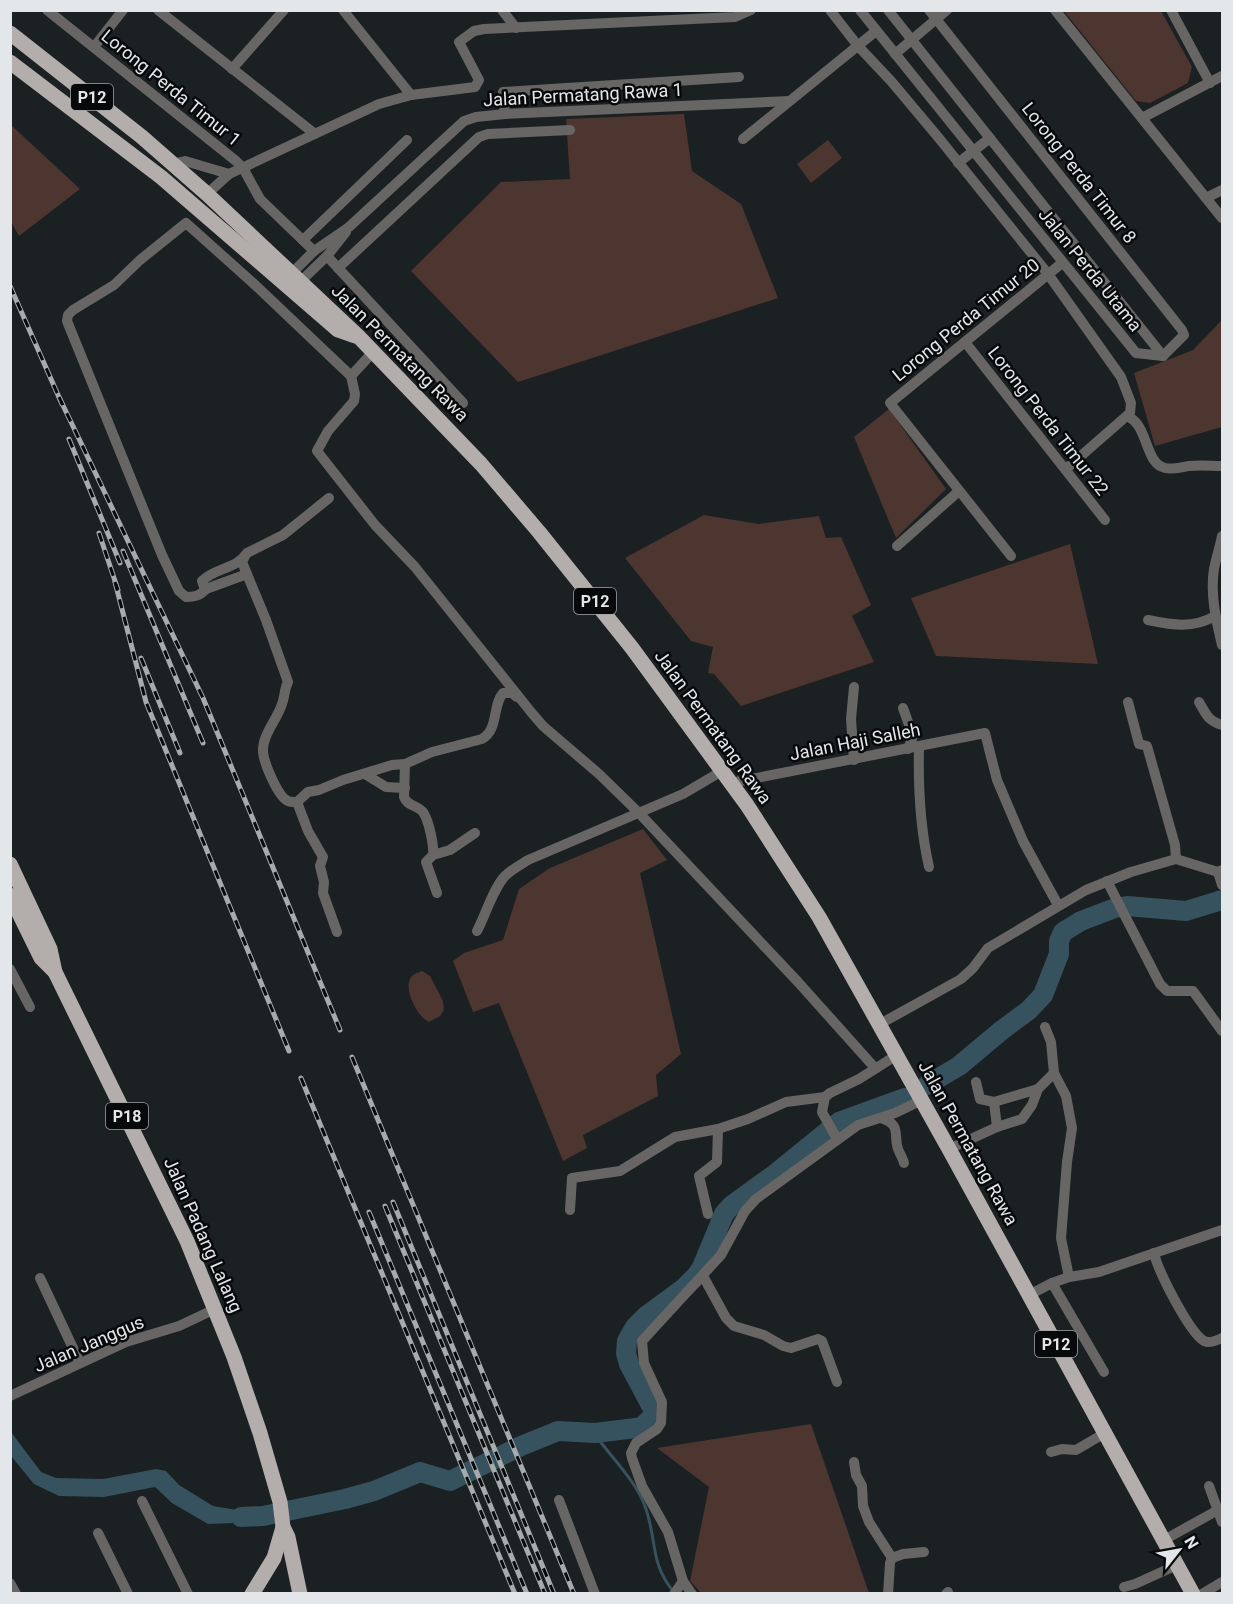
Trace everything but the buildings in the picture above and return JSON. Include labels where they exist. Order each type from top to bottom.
[{"type":"main road","name":"Jalan Permatang Rawa","points":[[10,33],[142,137],[296,277],[352,335],[374,351],[469,451],[539,532],[632,648],[759,823],[819,917],[897,1054],[1193,1593]]},
{"type":"main road","points":[[10,62],[161,177],[326,321],[352,335]]},
{"type":"main road","name":"Jalan Padang Lalang","points":[[10,864],[51,949],[55,972],[174,1212],[234,1357],[279,1502],[283,1525],[288,1537],[296,1593]]},
{"type":"main road","name":"Jalan Padang Lalang","points":[[10,895],[41,957],[55,972]]},
{"type":"main road","name":"Jalan Padang Lalang","points":[[252,1593],[274,1558],[283,1525]]},
{"type":"main road","name":"P18","points":[[279,1543],[296,1593]]},
{"type":"street","name":"Lorong Perda Timur 1","points":[[47,10],[200,130],[243,168],[260,199],[314,251]]},
{"type":"street","points":[[94,47],[123,10]]},
{"type":"street","points":[[158,10],[315,134]]},
{"type":"street","points":[[232,69],[284,10]]},
{"type":"street","points":[[343,10],[411,95]]},
{"type":"street","points":[[502,10],[516,28]]},
{"type":"street","points":[[207,194],[230,174],[379,104],[411,95],[475,87],[479,80],[459,42],[474,31],[669,15],[735,17],[751,10]]},
{"type":"street","points":[[830,10],[858,46],[898,88],[1048,274],[1121,377],[1131,403],[1130,413],[1066,468]]},
{"type":"street","name":"Jalan Perda Utama","points":[[860,10],[1136,353],[1163,356]]},
{"type":"street","name":"Jalan Perda Utama","points":[[888,10],[1163,356]]},
{"type":"street","name":"Lorong Perda Timur 8","points":[[929,10],[1182,330],[1184,335],[1163,356]]},
{"type":"street","points":[[895,54],[947,10]]},
{"type":"street","points":[[1055,10],[1222,218]]},
{"type":"street","points":[[1171,10],[1209,83]]},
{"type":"street","points":[[742,139],[876,31]]},
{"type":"street","points":[[1142,118],[1222,76]]},
{"type":"street","points":[[505,114],[504,92],[739,77]]},
{"type":"street","name":"Jalan Permatang Rawa 1","points":[[296,277],[314,251],[349,226],[464,121],[476,117],[519,113],[789,101]]},
{"type":"street","points":[[519,113],[520,133]]},
{"type":"street","name":"Jalan Permatang Rawa 1","points":[[338,268],[479,137],[570,130]]},
{"type":"street","points":[[958,163],[990,138]]},
{"type":"street","points":[[303,240],[407,140]]},
{"type":"street","points":[[172,164],[185,161],[230,174]]},
{"type":"street","points":[[1206,198],[1222,190]]},
{"type":"street","points":[[247,574],[194,597],[186,597],[179,591],[162,555],[67,321],[68,315],[114,285],[140,260],[186,223],[351,376],[355,394],[354,401],[328,431],[317,451],[375,525],[415,567],[543,726],[599,774],[639,813],[798,982],[874,1068]]},
{"type":"street","name":"Jalan Permatang Rawa 1","points":[[296,277],[327,256],[349,226]]},
{"type":"street","points":[[327,256],[463,404]]},
{"type":"street","name":"Lorong Perda Timur 20","points":[[959,491],[890,403],[1062,262]]},
{"type":"street","name":"Lorong Perda Timur 22","points":[[965,342],[1105,520]]},
{"type":"street","points":[[351,376],[374,351]]},
{"type":"street","points":[[1127,416],[1143,433],[1156,463],[1165,468],[1222,466]]},
{"type":"street","points":[[897,546],[959,491],[1011,556]]},
{"type":"street","points":[[329,498],[283,535],[247,553],[242,562],[288,682],[282,704],[265,741],[263,752],[274,785],[282,797],[289,802],[297,802],[308,792],[392,765],[405,764],[432,752],[488,736],[498,699],[503,693],[512,693],[519,698]]},
{"type":"street","points":[[1222,536],[1214,568],[1213,586],[1215,616],[1222,645]]},
{"type":"street","points":[[206,590],[202,581],[206,577],[244,558]]},
{"type":"street","points":[[1148,621],[1179,626],[1215,616]]},
{"type":"street","points":[[854,687],[851,719],[854,760]]},
{"type":"street","points":[[1128,702],[1139,744],[1147,746],[1175,845],[1176,859]]},
{"type":"street","points":[[1199,702],[1213,723],[1222,725]]},
{"type":"street","points":[[903,708],[913,736],[922,835],[929,867]]},
{"type":"street","name":"Jalan Haji Salleh","points":[[477,932],[504,876],[528,860],[726,777],[854,760],[985,733],[997,780],[1023,841],[1058,905]]},
{"type":"street","points":[[405,764],[404,797],[406,802],[423,812],[434,845],[433,855]]},
{"type":"street","points":[[365,774],[386,787],[405,788]]},
{"type":"street","points":[[297,802],[308,831],[323,857],[320,866],[324,882],[323,893],[337,932]]},
{"type":"street","points":[[437,893],[426,862],[433,855],[450,850],[475,833]]},
{"type":"street","points":[[880,1024],[961,979],[973,968],[988,948],[1058,905],[1107,881],[1176,859],[1220,871],[1222,885]]},
{"type":"street","points":[[1107,881],[1162,987],[1167,991],[1193,991],[1222,1031]]},
{"type":"street","points":[[10,969],[30,1007]]},
{"type":"street","points":[[1045,1027],[1053,1050],[1054,1073],[1066,1096],[1072,1128],[1061,1238],[1069,1277]]},
{"type":"street","points":[[570,1210],[572,1179],[620,1171],[675,1137],[718,1129],[786,1102],[825,1097],[897,1054]]},
{"type":"street","points":[[949,1149],[997,1127],[1022,1119],[1032,1105],[1038,1089],[1054,1073]]},
{"type":"street","points":[[976,1082],[980,1100],[994,1102],[1038,1089]]},
{"type":"street","points":[[692,1593],[679,1587],[668,1532],[642,1486],[631,1453],[636,1443],[657,1429],[661,1423],[662,1402],[644,1364],[642,1341],[721,1256],[745,1211],[756,1199],[838,1137],[858,1125],[880,1118],[919,1094]]},
{"type":"street","points":[[825,1097],[822,1112],[838,1137]]},
{"type":"street","points":[[994,1102],[997,1127]]},
{"type":"street","points":[[880,1118],[893,1125],[898,1136],[898,1150],[904,1163]]},
{"type":"street","points":[[708,1214],[699,1176],[717,1162],[718,1129]]},
{"type":"street","points":[[1029,1295],[1069,1277],[1100,1272],[1222,1230]]},
{"type":"street","points":[[1154,1253],[1165,1283],[1195,1332],[1203,1340],[1209,1342],[1222,1338]]},
{"type":"street","points":[[703,1276],[726,1317],[734,1326],[764,1335],[791,1348],[818,1339],[822,1341],[837,1382]]},
{"type":"street","points":[[40,1278],[80,1363]]},
{"type":"street","points":[[1052,1283],[1104,1372]]},
{"type":"street","name":"Jalan Janggus","points":[[10,1396],[126,1342],[179,1326],[215,1309]]},
{"type":"street","points":[[1051,1452],[1062,1449],[1076,1450],[1105,1433]]},
{"type":"street","points":[[854,1462],[856,1475],[862,1486],[863,1506],[868,1522],[892,1557]]},
{"type":"street","points":[[1164,1540],[1221,1518],[1209,1486]]},
{"type":"street","points":[[559,1500],[595,1593]]},
{"type":"street","points":[[142,1502],[188,1593]]},
{"type":"street","points":[[98,1533],[128,1593]]},
{"type":"street","points":[[892,1557],[924,1552]]},
{"type":"street","points":[[888,1593],[892,1557]]},
{"type":"street","points":[[1124,1587],[1136,1584],[1177,1565]]},
{"type":"street","points":[[1202,1593],[1222,1582]]},
{"type":"street","points":[[10,1583],[16,1593]]},
{"type":"shaded area","points":[[1064,11],[1161,11],[1192,67],[1188,83],[1150,103],[1136,101]]},
{"type":"shaded area","points":[[684,114],[692,171],[741,204],[778,298],[518,382],[411,271],[501,182],[570,179],[566,119]]},
{"type":"shaded area","points":[[11,125],[80,189],[19,236],[11,222]]},
{"type":"shaded area","points":[[828,140],[842,158],[811,183],[797,164]]},
{"type":"shaded area","points":[[1222,320],[1222,427],[1155,446],[1134,373],[1193,350]]},
{"type":"shaded area","points":[[889,409],[946,489],[896,538],[854,437]]},
{"type":"shaded area","points":[[704,515],[759,524],[819,516],[826,538],[841,537],[871,605],[852,616],[874,662],[741,706],[714,674],[708,673],[713,647],[691,641],[625,558]]},
{"type":"shaded area","points":[[1070,544],[1098,664],[936,656],[911,598]]},
{"type":"shaded area","points":[[643,829],[667,860],[640,873],[681,1054],[656,1075],[658,1096],[583,1135],[587,1148],[563,1161],[499,1003],[473,1012],[453,961],[464,953],[503,940],[519,889],[550,868]]},
{"type":"shaded area","points":[[422,971],[430,976],[443,1001],[444,1010],[440,1016],[429,1022],[417,1009],[409,990],[411,977]]},
{"type":"shaded area","points":[[811,1424],[869,1593],[701,1593],[690,1581],[709,1487],[657,1448]]},
{"type":"water","points":[[11,1432],[41,1472],[56,1478],[103,1479],[156,1469],[166,1471],[179,1485],[213,1506],[243,1511],[265,1506],[267,1522],[208,1524],[172,1503],[155,1487],[104,1497],[59,1496],[34,1484],[11,1456]]},
{"type":"waterway","points":[[927,1085],[959,1066],[1029,1010],[1043,995],[1059,954],[1059,941],[1063,932],[1081,921],[1115,908],[1127,906],[1186,911],[1222,900]]},
{"type":"waterway","points":[[241,1517],[263,1516],[345,1499],[374,1491],[420,1472],[450,1481],[521,1446],[558,1431],[595,1433],[643,1426],[654,1415],[653,1409],[629,1364],[626,1353],[627,1341],[635,1327],[646,1316],[684,1288],[697,1275],[724,1214],[732,1205],[775,1174],[839,1122],[905,1098]]},
{"type":"waterway","points":[[595,1433],[632,1482],[642,1500],[649,1521],[657,1562],[666,1582],[674,1592]]},
{"type":"railway","points":[[10,286],[62,404]]},
{"type":"railway","points":[[59,397],[203,698],[340,1030]]},
{"type":"railway","points":[[69,439],[120,563]]},
{"type":"railway","points":[[99,533],[118,590]]},
{"type":"railway","points":[[123,551],[203,743]]},
{"type":"railway","points":[[115,582],[146,702],[289,1051]]},
{"type":"railway","points":[[141,658],[180,753]]},
{"type":"railway","points":[[352,1057],[574,1594]]},
{"type":"railway","points":[[301,1078],[515,1594]]},
{"type":"railway","points":[[393,1202],[554,1594]]},
{"type":"railway","points":[[385,1206],[545,1594]]},
{"type":"railway","points":[[369,1212],[527,1594]]}]
